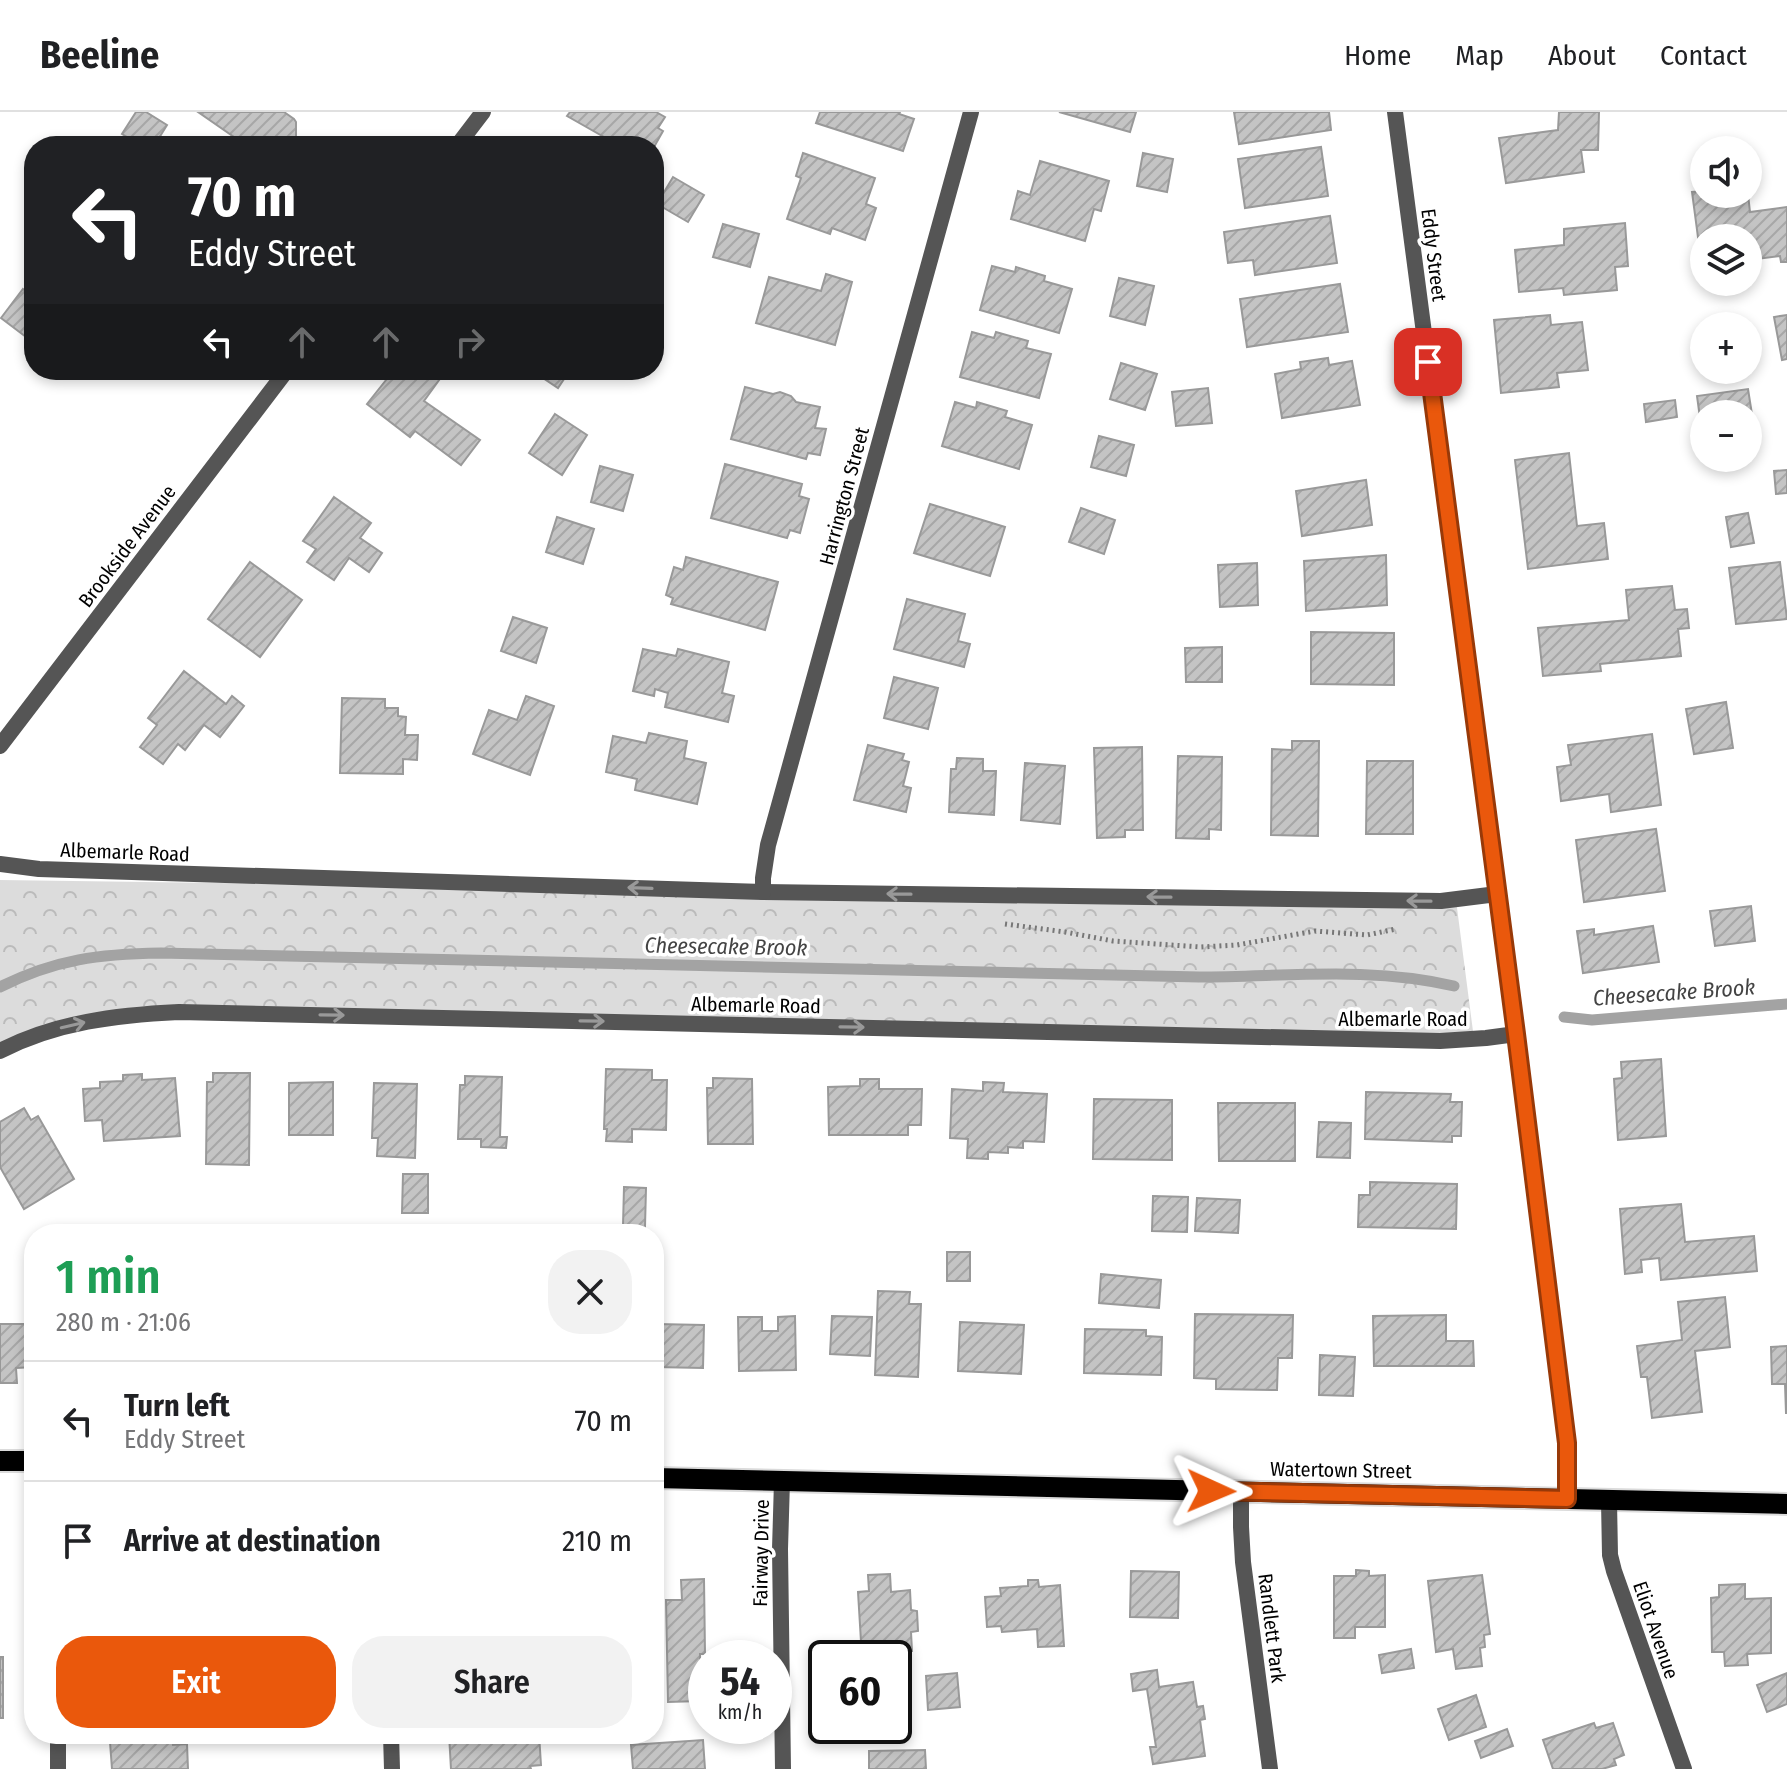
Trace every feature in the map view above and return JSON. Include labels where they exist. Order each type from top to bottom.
[{"type":"main road","points":[[0,1461],[24,1461]]},
{"type":"main road","name":"Watertown Street","points":[[664,1478],[1787,1504]]},
{"type":"street","points":[[465,136],[483,112]]},
{"type":"street","name":"Harrington Street","points":[[763,892],[768,845],[971,112]]},
{"type":"street","name":"Eddy Street","points":[[1395,112],[1567,1443],[1567,1499]]},
{"type":"street","name":"Brookside Avenue","points":[[0,746],[279,380]]},
{"type":"street","name":"Albemarle Road","points":[[0,864],[54,870],[763,892],[1441,901],[1497,894]]},
{"type":"street","name":"Albemarle Road","points":[[0,1051],[48,1031],[101,1019],[192,1012],[1440,1041],[1516,1034]]},
{"type":"street","name":"Fairway Drive","points":[[782,1481],[783,1769]]},
{"type":"street","name":"Randlett Park","points":[[1241,1492],[1243,1562],[1270,1769]]},
{"type":"street","name":"Eliot Avenue","points":[[1609,1501],[1610,1555],[1614,1571],[1684,1769]]},
{"type":"street","points":[[58,1744],[58,1769]]},
{"type":"street","points":[[391,1744],[392,1769]]},
{"type":"path","points":[[992,923],[1113,941],[1201,947],[1237,945],[1315,931],[1367,935],[1407,927]]},
{"type":"green space","points":[[0,880],[1456,900],[1474,1039],[134,1015],[0,1052]]},
{"type":"building","points":[[136,112],[146,112],[167,125],[160,136],[122,134]]},
{"type":"building","points":[[198,112],[284,112],[296,122],[296,136],[233,136]]},
{"type":"building","points":[[570,112],[656,112],[665,117],[658,128],[663,131],[660,136],[602,136],[567,116]]},
{"type":"building","points":[[820,112],[900,112],[914,119],[903,151],[816,123]]},
{"type":"building","points":[[1059,112],[1136,112],[1130,132]]},
{"type":"building","points":[[1234,112],[1329,112],[1331,130],[1239,144]]},
{"type":"building","points":[[1559,112],[1599,112],[1598,150],[1581,150],[1584,172],[1506,183],[1499,138],[1558,130]]},
{"type":"building","points":[[1321,147],[1328,196],[1245,208],[1238,159]]},
{"type":"building","points":[[803,153],[875,178],[866,204],[876,208],[865,240],[832,228],[830,234],[787,219],[801,178],[796,176]]},
{"type":"building","points":[[1143,153],[1173,159],[1167,192],[1137,186]]},
{"type":"building","points":[[1040,161],[1109,181],[1101,211],[1094,209],[1085,241],[1011,219],[1018,191],[1030,195]]},
{"type":"building","points":[[673,177],[704,195],[688,222],[664,208],[664,192]]},
{"type":"building","points":[[1787,207],[1787,262],[1781,262],[1780,256],[1762,258],[1762,224],[1696,224],[1694,208],[1750,208],[1750,212]]},
{"type":"building","points":[[1330,216],[1337,263],[1255,275],[1253,260],[1228,263],[1224,232]]},
{"type":"building","points":[[1625,223],[1628,266],[1615,267],[1617,290],[1564,295],[1563,288],[1519,292],[1515,250],[1564,245],[1564,229]]},
{"type":"building","points":[[723,224],[759,234],[750,267],[713,257]]},
{"type":"building","points":[[992,266],[1015,272],[1016,267],[1045,276],[1044,281],[1072,289],[1059,333],[980,310]]},
{"type":"building","points":[[826,274],[852,282],[835,345],[756,323],[769,277],[821,291]]},
{"type":"building","points":[[1119,278],[1154,286],[1145,325],[1110,316]]},
{"type":"building","points":[[1340,284],[1348,332],[1247,347],[1240,299]]},
{"type":"building","points":[[23,289],[24,290],[24,335],[1,318]]},
{"type":"building","points":[[1550,315],[1551,325],[1582,322],[1588,370],[1557,373],[1559,387],[1501,393],[1494,320]]},
{"type":"building","points":[[1787,315],[1787,359],[1782,360],[1774,317]]},
{"type":"building","points":[[972,332],[994,338],[996,332],[1028,341],[1026,348],[1051,354],[1039,398],[960,377]]},
{"type":"building","points":[[1328,358],[1329,365],[1352,361],[1360,405],[1282,418],[1275,374],[1301,369],[1300,362]]},
{"type":"building","points":[[1121,363],[1157,374],[1145,410],[1110,399]]},
{"type":"building","points":[[386,380],[439,380],[424,401],[480,440],[461,465],[415,431],[410,437],[367,404]]},
{"type":"building","points":[[546,380],[563,380],[558,388]]},
{"type":"building","points":[[745,387],[773,394],[780,392],[791,396],[796,402],[820,407],[815,428],[826,429],[820,455],[808,453],[806,459],[731,439]]},
{"type":"building","points":[[1208,388],[1212,423],[1176,426],[1172,392]]},
{"type":"building","points":[[1748,389],[1750,400],[1698,400],[1697,396]]},
{"type":"building","points":[[1675,400],[1677,417],[1646,422],[1644,404]]},
{"type":"building","points":[[955,402],[976,408],[977,402],[1007,411],[1005,417],[1032,425],[1019,469],[942,446]]},
{"type":"building","points":[[555,414],[587,435],[562,475],[529,453]]},
{"type":"building","points":[[1099,436],[1134,445],[1126,476],[1091,467]]},
{"type":"building","points":[[1569,453],[1577,526],[1604,523],[1608,559],[1528,569],[1515,460]]},
{"type":"building","points":[[725,464],[802,484],[799,496],[809,499],[800,533],[790,530],[787,538],[711,518]]},
{"type":"building","points":[[600,466],[633,475],[623,511],[591,502]]},
{"type":"building","points":[[1787,470],[1787,493],[1776,494],[1774,471]]},
{"type":"building","points":[[1366,480],[1372,525],[1302,536],[1296,491]]},
{"type":"building","points":[[334,497],[371,523],[360,538],[382,553],[369,572],[349,558],[334,580],[307,562],[316,549],[303,541]]},
{"type":"building","points":[[930,504],[1005,527],[990,576],[914,553]]},
{"type":"building","points":[[1081,508],[1115,520],[1104,554],[1069,542]]},
{"type":"building","points":[[1748,513],[1754,543],[1731,547],[1726,517]]},
{"type":"building","points":[[557,517],[594,529],[583,564],[546,552]]},
{"type":"building","points":[[1386,555],[1387,605],[1306,611],[1304,561]]},
{"type":"building","points":[[686,557],[778,582],[765,630],[671,604],[673,598],[666,595],[674,567],[683,570]]},
{"type":"building","points":[[250,562],[302,600],[260,657],[208,619]]},
{"type":"building","points":[[1780,562],[1787,619],[1736,624],[1729,568]]},
{"type":"building","points":[[1257,563],[1258,605],[1220,607],[1218,565]]},
{"type":"building","points":[[1672,586],[1675,610],[1687,609],[1689,628],[1678,629],[1681,656],[1600,664],[1601,671],[1543,676],[1538,628],[1629,620],[1626,590]]},
{"type":"building","points":[[907,599],[965,614],[958,641],[970,644],[964,667],[894,649]]},
{"type":"building","points":[[513,617],[547,628],[536,663],[501,651]]},
{"type":"building","points":[[1311,632],[1394,633],[1394,685],[1311,684]]},
{"type":"building","points":[[1222,647],[1222,682],[1186,682],[1185,648]]},
{"type":"building","points":[[643,649],[676,656],[678,649],[729,662],[722,693],[734,696],[728,722],[665,707],[668,693],[655,689],[654,696],[633,691]]},
{"type":"building","points":[[184,671],[226,704],[232,696],[244,706],[220,737],[204,725],[185,750],[178,744],[163,764],[140,747],[157,725],[148,718]]},
{"type":"building","points":[[894,677],[938,688],[928,729],[884,718]]},
{"type":"building","points":[[526,696],[554,706],[530,775],[473,754],[489,710],[517,720]]},
{"type":"building","points":[[342,698],[385,699],[385,708],[398,708],[398,716],[406,717],[405,735],[418,735],[417,760],[403,759],[403,774],[340,773]]},
{"type":"building","points":[[1726,702],[1733,748],[1694,754],[1686,709]]},
{"type":"building","points":[[649,733],[687,741],[684,758],[706,763],[697,804],[635,790],[637,779],[606,772],[613,736],[646,743]]},
{"type":"building","points":[[1652,734],[1661,805],[1611,812],[1609,794],[1561,801],[1557,767],[1571,765],[1568,745]]},
{"type":"building","points":[[1292,741],[1319,741],[1318,836],[1271,835],[1272,749],[1292,750]]},
{"type":"building","points":[[868,745],[904,754],[902,760],[909,762],[903,786],[911,788],[906,812],[854,800]]},
{"type":"building","points":[[1142,747],[1143,830],[1125,830],[1125,837],[1097,838],[1094,748]]},
{"type":"building","points":[[1178,756],[1222,757],[1221,830],[1209,829],[1209,839],[1176,838]]},
{"type":"building","points":[[957,758],[983,759],[983,771],[996,771],[994,815],[949,812],[951,769],[956,769]]},
{"type":"building","points":[[1367,761],[1413,761],[1413,834],[1366,834]]},
{"type":"building","points":[[1025,763],[1065,766],[1060,824],[1021,820]]},
{"type":"building","points":[[1656,829],[1665,891],[1584,902],[1576,840]]},
{"type":"building","points":[[1751,906],[1755,941],[1715,946],[1710,911]]},
{"type":"building","points":[[1653,926],[1659,962],[1583,973],[1577,931],[1594,929],[1594,935]]},
{"type":"building","points":[[1661,1059],[1666,1136],[1618,1140],[1614,1079],[1622,1078],[1621,1062]]},
{"type":"building","points":[[606,1069],[652,1070],[652,1080],[667,1080],[666,1130],[632,1129],[632,1142],[606,1141]]},
{"type":"building","points":[[213,1073],[250,1073],[249,1165],[206,1164],[207,1082],[213,1082]]},
{"type":"building","points":[[142,1074],[142,1080],[175,1078],[180,1136],[104,1141],[102,1120],[85,1121],[83,1089],[100,1088],[100,1082],[123,1081],[123,1075]]},
{"type":"building","points":[[465,1076],[502,1077],[500,1137],[507,1137],[506,1148],[481,1147],[481,1139],[458,1139],[460,1085],[465,1085]]},
{"type":"building","points":[[713,1078],[752,1079],[753,1144],[708,1144],[707,1088],[713,1088]]},
{"type":"building","points":[[860,1079],[879,1079],[879,1089],[922,1089],[921,1125],[908,1125],[908,1135],[829,1135],[828,1087],[860,1086]]},
{"type":"building","points":[[333,1082],[333,1135],[289,1135],[289,1083]]},
{"type":"building","points":[[983,1082],[1004,1083],[1003,1092],[1047,1094],[1044,1142],[1023,1141],[1023,1148],[1008,1147],[1008,1153],[988,1152],[988,1159],[967,1158],[968,1139],[950,1138],[952,1089],[983,1091]]},
{"type":"building","points":[[374,1083],[417,1084],[415,1158],[377,1156],[378,1138],[372,1138]]},
{"type":"building","points":[[1366,1092],[1451,1094],[1450,1102],[1462,1102],[1461,1136],[1452,1136],[1452,1142],[1365,1139]]},
{"type":"building","points":[[1094,1099],[1172,1100],[1172,1160],[1093,1159]]},
{"type":"building","points":[[1218,1103],[1295,1103],[1295,1161],[1219,1161]]},
{"type":"building","points":[[24,1108],[31,1120],[38,1116],[74,1179],[24,1209],[0,1167],[0,1122]]},
{"type":"building","points":[[1319,1122],[1351,1123],[1350,1158],[1317,1157]]},
{"type":"building","points":[[403,1174],[428,1174],[428,1213],[402,1213]]},
{"type":"building","points":[[1370,1182],[1457,1184],[1456,1229],[1358,1227],[1359,1195],[1370,1195]]},
{"type":"building","points":[[624,1187],[646,1188],[645,1224],[623,1224]]},
{"type":"building","points":[[1153,1196],[1188,1197],[1187,1232],[1152,1231]]},
{"type":"building","points":[[1197,1198],[1240,1200],[1238,1233],[1195,1231]]},
{"type":"building","points":[[1681,1204],[1685,1242],[1754,1236],[1757,1271],[1661,1280],[1659,1258],[1641,1260],[1642,1272],[1625,1274],[1620,1209]]},
{"type":"building","points":[[947,1252],[970,1252],[970,1281],[947,1281]]},
{"type":"building","points":[[1101,1274],[1161,1280],[1159,1308],[1099,1303]]},
{"type":"building","points":[[878,1291],[910,1292],[909,1304],[921,1304],[918,1377],[875,1375]]},
{"type":"building","points":[[1725,1297],[1730,1347],[1695,1351],[1702,1412],[1652,1418],[1647,1377],[1641,1377],[1637,1346],[1682,1340],[1678,1302]]},
{"type":"building","points":[[1195,1314],[1293,1315],[1292,1358],[1278,1358],[1277,1390],[1216,1389],[1216,1379],[1194,1378]]},
{"type":"building","points":[[1446,1315],[1446,1341],[1473,1341],[1474,1366],[1374,1366],[1373,1316]]},
{"type":"building","points":[[795,1316],[796,1370],[739,1371],[738,1317],[762,1317],[762,1331],[778,1331],[778,1317]]},
{"type":"building","points":[[832,1316],[872,1317],[870,1356],[830,1354]]},
{"type":"building","points":[[960,1322],[1024,1325],[1021,1374],[958,1371]]},
{"type":"building","points":[[0,1324],[24,1324],[24,1368],[16,1368],[17,1383],[0,1383]]},
{"type":"building","points":[[664,1324],[704,1325],[703,1368],[664,1367]]},
{"type":"building","points":[[1085,1329],[1146,1330],[1146,1336],[1162,1337],[1161,1375],[1084,1373]]},
{"type":"building","points":[[1787,1346],[1786,1413],[1785,1384],[1772,1384],[1771,1347]]},
{"type":"building","points":[[1320,1355],[1355,1357],[1353,1396],[1319,1395]]},
{"type":"building","points":[[1356,1570],[1369,1571],[1369,1576],[1385,1575],[1385,1627],[1355,1627],[1355,1638],[1334,1638],[1334,1576],[1356,1576]]},
{"type":"building","points":[[1131,1571],[1179,1572],[1178,1618],[1130,1617]]},
{"type":"building","points":[[890,1574],[891,1592],[910,1590],[911,1610],[917,1611],[918,1631],[911,1632],[911,1640],[861,1640],[858,1592],[869,1591],[868,1575]]},
{"type":"building","points":[[1482,1575],[1490,1634],[1484,1635],[1485,1647],[1480,1648],[1482,1666],[1456,1669],[1453,1649],[1436,1652],[1428,1581]]},
{"type":"building","points":[[704,1579],[705,1640],[688,1640],[688,1701],[668,1702],[666,1600],[682,1600],[681,1580]]},
{"type":"building","points":[[1028,1580],[1038,1580],[1039,1587],[1060,1585],[1064,1646],[1038,1647],[1037,1629],[1002,1632],[1001,1626],[987,1627],[985,1597],[1001,1596],[1000,1588],[1028,1586]]},
{"type":"building","points":[[1745,1584],[1745,1599],[1771,1598],[1771,1653],[1747,1654],[1748,1665],[1725,1666],[1724,1652],[1712,1652],[1711,1598],[1719,1597],[1719,1585]]},
{"type":"building","points":[[1411,1649],[1414,1668],[1382,1673],[1379,1655]]},
{"type":"building","points":[[0,1657],[3,1657],[3,1718],[0,1718]]},
{"type":"building","points":[[1157,1670],[1159,1687],[1193,1682],[1197,1707],[1203,1706],[1205,1719],[1200,1720],[1205,1756],[1153,1764],[1150,1747],[1156,1747],[1147,1689],[1133,1691],[1131,1674]]},
{"type":"building","points":[[957,1673],[960,1707],[928,1710],[926,1676]]},
{"type":"building","points":[[1787,1673],[1787,1704],[1767,1712],[1757,1685]]},
{"type":"building","points":[[1476,1695],[1486,1727],[1449,1740],[1438,1709]]},
{"type":"building","points":[[1594,1723],[1596,1728],[1613,1723],[1624,1755],[1614,1759],[1616,1765],[1602,1769],[1553,1769],[1543,1740]]},
{"type":"building","points":[[1507,1729],[1513,1746],[1481,1758],[1475,1741]]},
{"type":"building","points":[[688,1741],[688,1744],[703,1744],[705,1769],[633,1769],[631,1745]]},
{"type":"building","points":[[110,1744],[187,1744],[188,1769],[112,1769]]},
{"type":"building","points":[[450,1744],[540,1744],[541,1765],[530,1766],[531,1769],[451,1769]]},
{"type":"building","points":[[925,1750],[926,1769],[869,1769],[869,1751]]},
{"type":"waterway","name":"Cheesecake Brook","points":[[0,987],[59,964],[118,955],[161,953],[1199,977],[1359,974],[1454,986]]},
{"type":"waterway","name":"Cheesecake Brook","points":[[1564,1017],[1592,1020],[1787,1004]]},
{"type":"route","points":[[1211,1491],[1567,1499],[1567,1443],[1428,362]]}]
